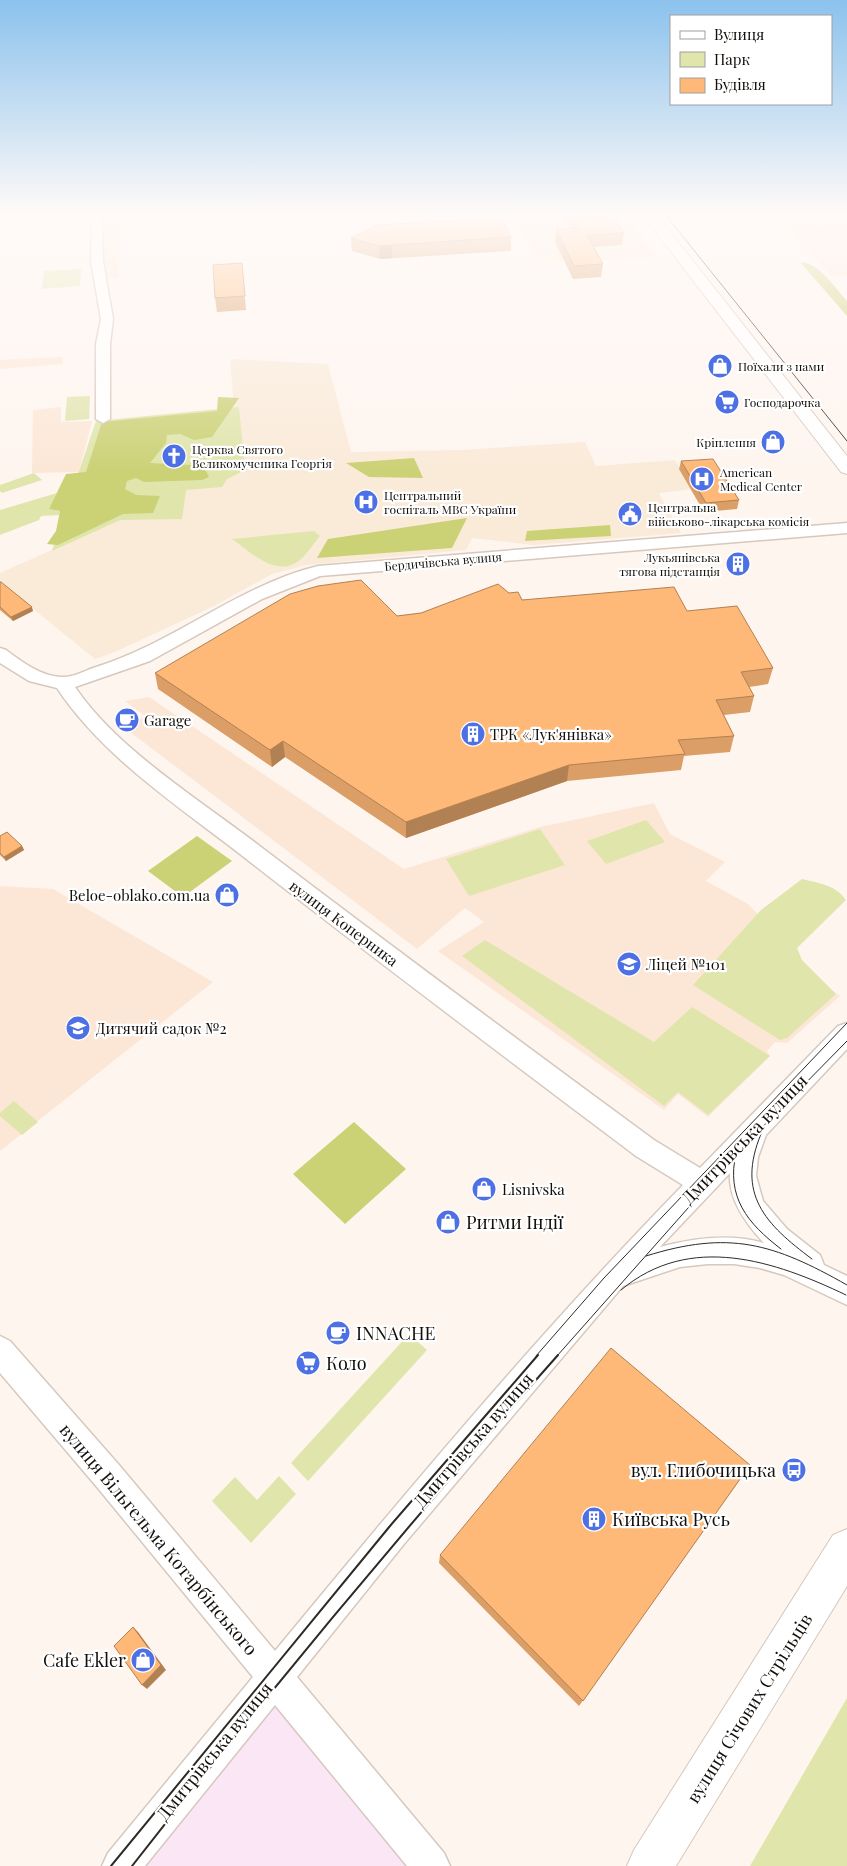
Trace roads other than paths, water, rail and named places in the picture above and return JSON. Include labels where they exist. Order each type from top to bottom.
[{"type":"main road","points":[[716,300],[847,468]]},
{"type":"main road","name":"вулиця Січових Стрільців","points":[[650,1866],[847,1549]]},
{"type":"street","points":[[104,300],[107,319],[103,344],[104,419]]},
{"type":"street","name":"Бердичівська вулиця","points":[[63,684],[113,669],[157,651],[275,586],[318,571],[847,528]]},
{"type":"street","points":[[0,654],[20,671],[43,681],[63,684]]},
{"type":"street","points":[[0,670],[20,671]]},
{"type":"street","name":"вулиця Коперника","points":[[63,684],[80,709],[121,750],[377,948],[645,1148],[701,1182]]},
{"type":"street","name":"Дмитрівська вулиця","points":[[121,1866],[393,1533],[608,1282],[701,1182],[847,1033]]},
{"type":"street","points":[[760,1123],[745,1152],[742,1172],[748,1201],[754,1213],[763,1225],[786,1246],[847,1291]]},
{"type":"street","points":[[608,1282],[624,1273],[690,1251],[753,1252],[789,1262],[847,1291]]},
{"type":"street","name":"вулиця Вільгельма Котарбінського","points":[[0,1351],[108,1476],[273,1678],[431,1866]]},
{"type":"tram line","points":[[734,300],[847,441]]},
{"type":"tram line","points":[[536,1356],[604,1278],[847,1023]]},
{"type":"tram line","points":[[736,1154],[847,1041]]},
{"type":"tram line","points":[[761,1134],[754,1155],[752,1174],[754,1191],[760,1206],[781,1233],[812,1259]]},
{"type":"tram line","points":[[557,1356],[736,1154]]},
{"type":"tram line","points":[[736,1154],[734,1183],[742,1208],[758,1229],[781,1249]]},
{"type":"tram line","points":[[646,1256],[675,1248],[702,1244],[727,1243],[750,1245],[796,1259],[847,1285]]},
{"type":"tram line","points":[[621,1290],[648,1272],[675,1262],[704,1257],[733,1258],[762,1263],[791,1272],[846,1295]]},
{"type":"tram line","points":[[111,1866],[390,1526],[538,1355]]},
{"type":"tram line","points":[[132,1866],[341,1607],[558,1355]]},
{"type":"place","name":"Поїхали з нами","points":[[720,366]]},
{"type":"place","name":"Господарочка","points":[[727,402]]},
{"type":"place","name":"Кріплення","points":[[773,442]]},
{"type":"place","name":"Церква Святого Великомученика Георгія","points":[[174,456]]},
{"type":"place","name":"American Medical Center","points":[[702,479]]},
{"type":"place","name":"Центральний госпіталь МВС України","points":[[366,502]]},
{"type":"place","name":"Центральна військово-лікарська комісія","points":[[630,514]]},
{"type":"place","name":"Лукьянiвська тягова пiдстанцiя","points":[[738,564]]},
{"type":"place","name":"Garage","points":[[127,720]]},
{"type":"place","name":"ТРК «Лук'янівка»","points":[[473,734]]},
{"type":"place","name":"Beloe-oblako.com.ua","points":[[227,895]]},
{"type":"place","name":"Ліцей №101","points":[[629,964]]},
{"type":"place","name":"Дитячий садок №2","points":[[78,1028]]},
{"type":"place","name":"Lisnivska","points":[[484,1189]]},
{"type":"place","name":"Ритми Індії","points":[[448,1222]]},
{"type":"place","name":"INNACHE","points":[[338,1333]]},
{"type":"place","name":"Коло","points":[[308,1363]]},
{"type":"place","name":"вул. Глибочицька","points":[[794,1470]]},
{"type":"place","name":"Київська Русь","points":[[594,1519]]},
{"type":"place","name":"Cafe Ekler","points":[[143,1660]]}]
